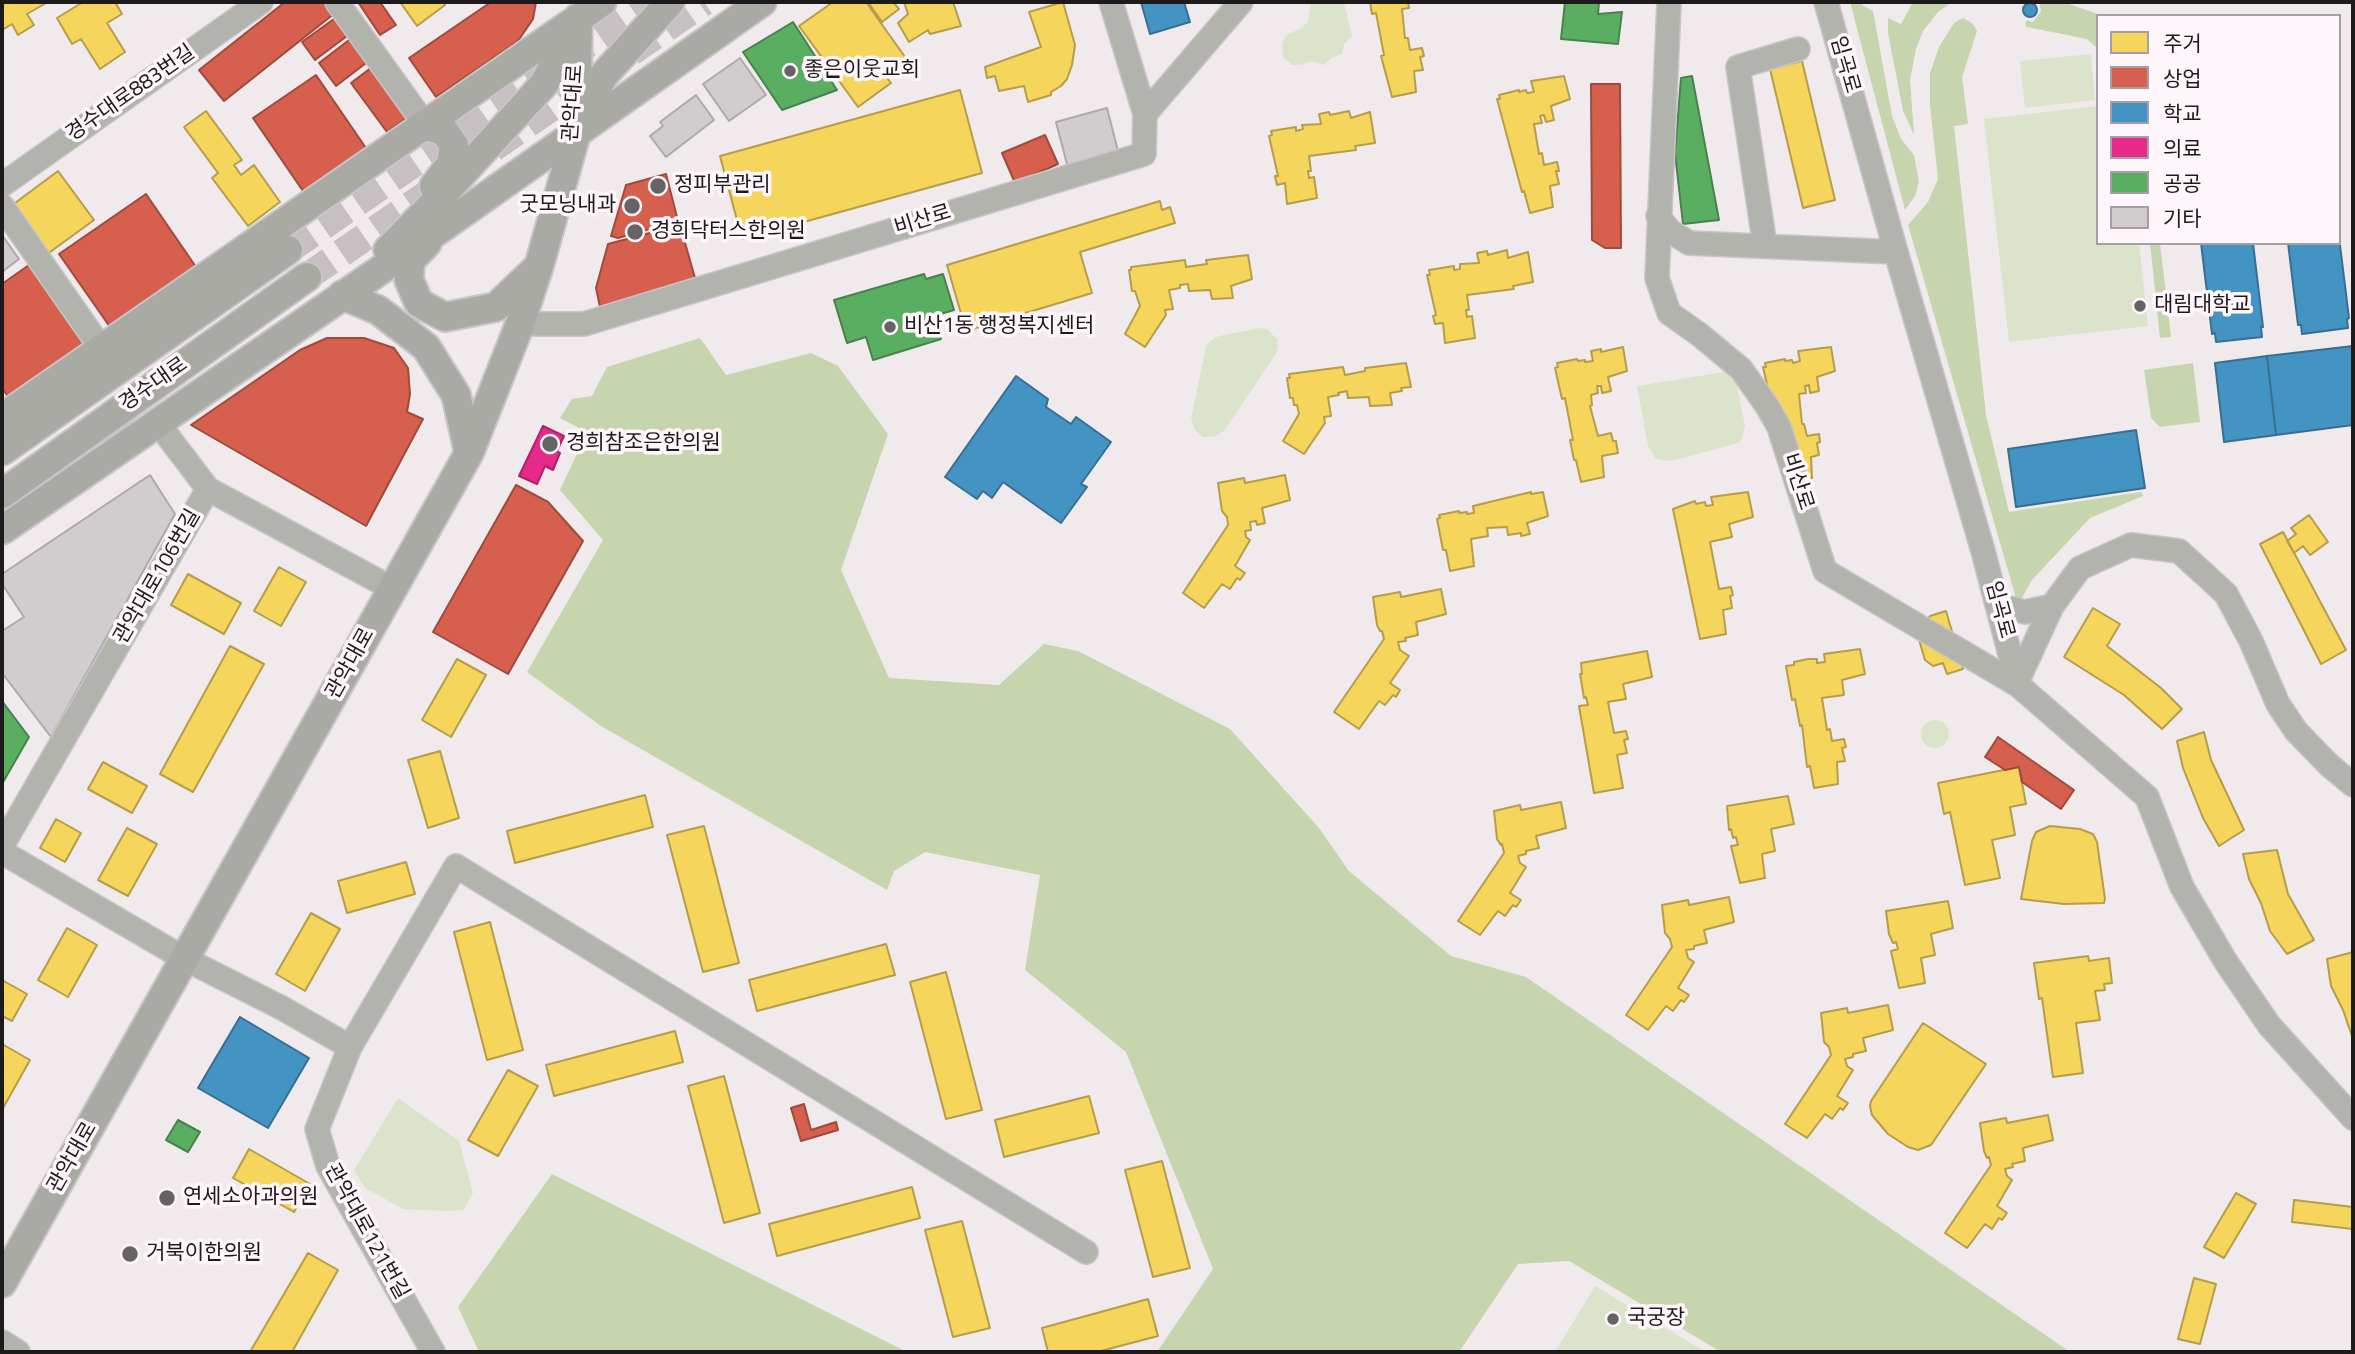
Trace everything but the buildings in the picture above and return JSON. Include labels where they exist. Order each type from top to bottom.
[{"type":"main road","points":[[2,418],[426,125],[578,10],[602,2]]},
{"type":"main road","points":[[576,134],[603,76],[670,2]]},
{"type":"main road","points":[[2,530],[342,295],[430,223],[576,134],[762,2]]},
{"type":"main road","points":[[539,266],[496,307],[446,317],[419,303],[409,280],[410,261],[430,223],[544,84],[578,10]]},
{"type":"main road","name":"관악대로","points":[[2,1283],[469,453],[520,324],[576,134],[578,10]]},
{"type":"main road","points":[[426,125],[444,131],[454,145],[451,164],[433,187],[430,223]]},
{"type":"main road","name":"경수대로","points":[[2,451],[288,250]]},
{"type":"main road","name":"경수대로","points":[[2,494],[307,277]]},
{"type":"main road","points":[[342,295],[378,310],[426,346],[456,395],[469,453]]},
{"type":"street","name":"경수대로883번길","points":[[2,185],[261,2]]},
{"type":"street","points":[[337,2],[426,125]]},
{"type":"street","points":[[1111,2],[1145,114]]},
{"type":"street","points":[[1145,114],[1241,2]]},
{"type":"street","name":"비산로","points":[[1669,2],[1657,278],[1670,313],[1741,369],[1767,406],[1779,427],[1825,571],[2018,683]]},
{"type":"street","name":"임곡로","points":[[1826,2],[2018,683]]},
{"type":"street","points":[[1765,246],[1738,67],[1798,50]]},
{"type":"street","name":"비산로","points":[[520,324],[584,324],[1144,154],[1145,114]]},
{"type":"street","points":[[2,206],[101,348]]},
{"type":"street","points":[[1658,216],[1670,231],[1689,243],[1896,252]]},
{"type":"street","points":[[157,422],[208,489]]},
{"type":"street","name":"관악대로106번길","points":[[2,846],[208,489],[393,589]]},
{"type":"street","points":[[2353,785],[2295,731],[2278,704],[2251,641],[2226,594],[2179,551],[2131,545],[2080,568],[2052,606],[2018,683],[2147,797],[2182,887],[2226,962],[2269,1024],[2353,1118]]},
{"type":"street","points":[[1997,605],[2025,612],[2052,606]]},
{"type":"street","points":[[2,852],[185,959],[282,1008],[350,1047]]},
{"type":"street","name":"관악대로121번길","points":[[433,1352],[328,1166],[317,1129],[350,1047],[456,866],[1086,1252]]},
{"type":"street","points":[[2,1342],[18,1352]]},
{"type":"green space","points":[[1311,2],[1344,2],[1352,36],[1344,44],[1342,54],[1331,58],[1324,65],[1311,61],[1292,65],[1283,57],[1282,43],[1288,34],[1302,28],[1308,21]]},
{"type":"green space","points":[[1850,2],[1863,2],[1862,5],[1873,11],[1892,116],[1901,139],[1914,155],[1919,182],[1915,196],[1905,210]]},
{"type":"green space","points":[[1913,2],[1952,2],[1938,12],[1923,31],[1916,49],[1910,80],[1914,135],[1903,111],[1888,33],[1888,18],[1901,24]]},
{"type":"green space","points":[[2039,2],[2063,2],[2098,14],[2096,14],[2096,47],[2087,39],[2027,27],[2027,20],[2033,22],[2041,11]]},
{"type":"green space","points":[[1963,18],[1972,23],[1977,31],[1962,77],[1968,124],[1954,126],[1986,415],[2009,512],[2141,492],[2143,496],[2090,518],[2032,580],[2018,605],[1908,225],[1928,202],[1938,179],[1930,106],[1930,73],[1939,47],[1954,23]]},
{"type":"green space","points":[[2091,54],[2095,100],[2025,108],[2020,61]]},
{"type":"green space","points":[[2096,106],[2096,245],[2139,245],[2148,326],[2009,342],[1984,119]]},
{"type":"green space","points":[[2150,245],[2160,245],[2171,337],[2160,338]]},
{"type":"green space","points":[[1267,329],[1277,339],[1278,348],[1275,355],[1224,431],[1214,437],[1203,437],[1195,430],[1191,419],[1206,347],[1219,336]]},
{"type":"green space","points":[[700,338],[726,375],[811,353],[838,366],[888,434],[841,570],[889,678],[999,685],[1044,644],[1078,651],[1230,729],[1319,828],[1349,871],[1451,956],[1526,977],[2070,1352],[1721,1352],[1569,1261],[1518,1264],[1459,1352],[1157,1352],[1213,1269],[1126,1052],[1025,970],[1040,875],[925,852],[894,871],[887,890],[601,726],[527,672],[603,540],[560,490],[587,432],[560,418],[572,399],[592,396],[607,367]]},
{"type":"green space","points":[[2193,363],[2200,422],[2160,427],[2151,418],[2144,370]]},
{"type":"green space","points":[[1724,372],[1735,375],[1745,426],[1741,441],[1671,461],[1656,459],[1648,446],[1637,386]]},
{"type":"green space","points":[[1935,720],[1945,724],[1949,734],[1945,744],[1935,748],[1925,744],[1921,734],[1925,724]]},
{"type":"green space","points":[[398,1098],[459,1141],[473,1193],[464,1210],[403,1209],[365,1188],[354,1170]]},
{"type":"green space","points":[[552,1174],[907,1352],[479,1352],[458,1307]]},
{"type":"green space","name":"국궁장","points":[[1595,1286],[1706,1352],[1555,1352]]},
{"type":"tunnel","points":[[288,250],[648,2]]},
{"type":"tunnel","points":[[631,52],[704,2]]},
{"type":"tunnel","points":[[493,148],[592,79]]},
{"type":"tunnel","points":[[307,277],[446,181]]},
{"type":"place","name":"좋은이웃교회","points":[[790,71]]},
{"type":"place","name":"정피부관리","points":[[658,186]]},
{"type":"place","name":"굿모닝내과","points":[[632,206]]},
{"type":"place","name":"경희닥터스한의원","points":[[635,232]]},
{"type":"place","name":"대림대학교","points":[[2140,306]]},
{"type":"place","name":"비산1동 행정복지센터","points":[[890,327]]},
{"type":"place","name":"경희참조은한의원","points":[[550,444]]},
{"type":"place","name":"연세소아과의원","points":[[167,1198]]},
{"type":"place","name":"거북이한의원","points":[[130,1254]]},
{"type":"place","name":"국궁장","points":[[1613,1319]]}]
